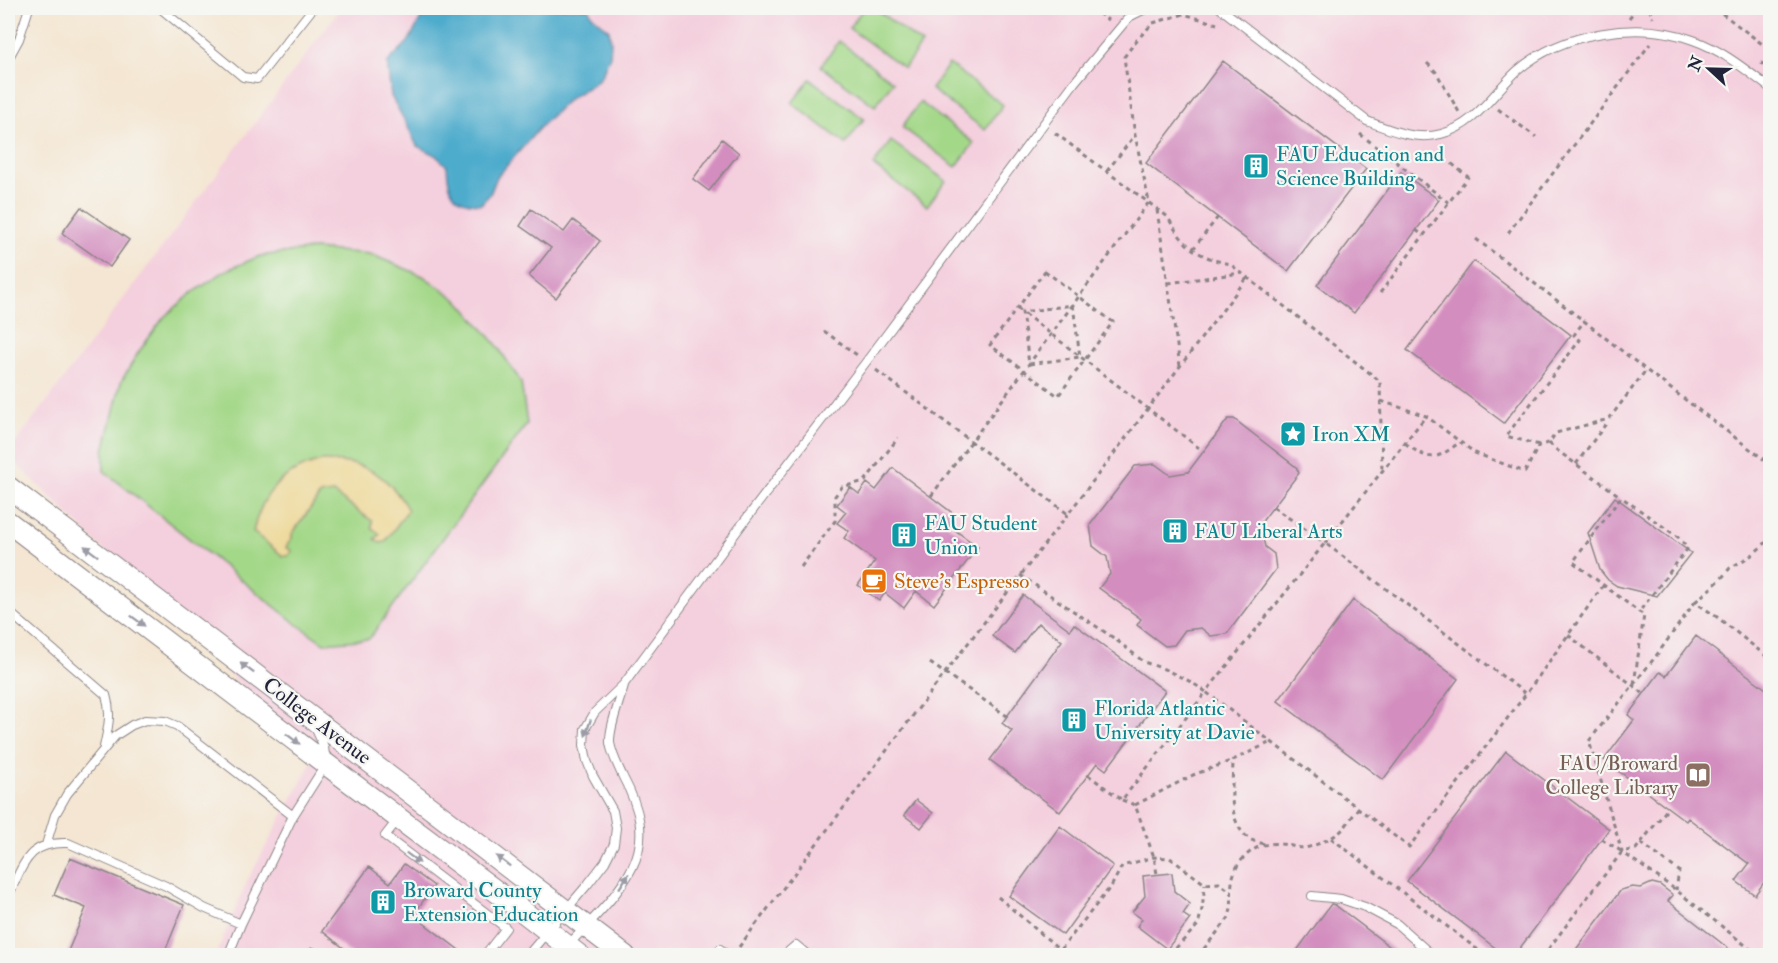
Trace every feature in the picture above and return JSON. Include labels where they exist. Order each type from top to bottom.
[{"type":"street","name":"College Avenue","points":[[8,487],[626,956]]},
{"type":"street","name":"College Avenue","points":[[8,522],[548,931],[568,952]]},
{"type":"lane","points":[[8,59],[19,39],[29,8]]},
{"type":"lane","points":[[160,8],[243,77],[257,79],[313,8]]},
{"type":"lane","points":[[527,956],[605,862],[614,844],[616,828],[613,811],[593,776],[584,745],[585,729],[595,712],[624,684],[1074,83],[1130,17],[1147,8]]},
{"type":"lane","points":[[1220,8],[1367,121],[1421,137],[1442,134],[1466,123],[1484,108],[1518,70],[1535,58],[1573,40],[1609,33],[1637,30],[1693,40],[1728,58],[1770,88]]},
{"type":"lane","points":[[8,611],[106,695],[110,720],[102,751]]},
{"type":"lane","points":[[568,952],[586,925],[616,893],[632,869],[639,850],[641,834],[639,814],[634,797],[612,754],[610,740],[624,684]]},
{"type":"lane","points":[[228,956],[292,816],[326,764],[324,747],[316,728],[302,709]]},
{"type":"lane","points":[[46,845],[55,815],[67,794],[115,736],[145,720],[165,721],[177,726],[292,816]]},
{"type":"lane","points":[[399,818],[385,836],[506,928],[484,956]]},
{"type":"lane","points":[[8,896],[29,856],[39,847],[54,842],[68,843],[166,886],[204,908],[241,924]]},
{"type":"lane","points":[[1312,896],[1341,899],[1365,907],[1397,924],[1433,956]]},
{"type":"lane","points":[[783,956],[796,945],[809,956]]},
{"type":"lane","points":[[720,949],[728,956]]},
{"type":"lane","points":[[312,956],[313,952],[319,956]]},
{"type":"path","points":[[1649,8],[1653,19]]},
{"type":"path","points":[[1715,8],[1770,50]]},
{"type":"path","points":[[931,496],[1149,202],[1124,57],[1153,23],[1184,14],[1216,23],[1225,31]]},
{"type":"path","points":[[1508,233],[1651,43]]},
{"type":"path","points":[[1427,63],[1436,72],[1460,114]]},
{"type":"path","points":[[1498,109],[1536,137]]},
{"type":"path","points":[[1356,131],[1449,203]]},
{"type":"path","points":[[1055,133],[1168,216],[1178,233],[1193,249],[1209,258],[1230,264],[1380,381],[1382,472]]},
{"type":"path","points":[[1107,171],[1136,135]]},
{"type":"path","points":[[1380,293],[1468,177],[1450,163]]},
{"type":"path","points":[[1157,209],[1180,366]]},
{"type":"path","points":[[1193,249],[1218,217]]},
{"type":"path","points":[[1416,231],[1424,236]]},
{"type":"path","points":[[1476,239],[1495,251],[1770,464]]},
{"type":"path","points":[[1045,271],[1079,296],[1113,322],[1058,396],[990,345],[1045,271]]},
{"type":"path","points":[[1168,283],[1241,273]]},
{"type":"path","points":[[733,956],[945,673],[1247,278]]},
{"type":"path","points":[[1022,312],[1073,305]]},
{"type":"path","points":[[1073,305],[1080,357]]},
{"type":"path","points":[[1017,308],[1203,451]]},
{"type":"path","points":[[1022,312],[1029,364]]},
{"type":"path","points":[[1584,321],[1574,335],[1580,340],[1506,436],[1539,445],[1549,443],[1556,433],[1569,428],[1609,419]]},
{"type":"path","points":[[824,331],[1068,514]]},
{"type":"path","points":[[1029,364],[1080,357]]},
{"type":"path","points":[[1576,464],[1646,370]]},
{"type":"path","points":[[1381,401],[1426,416],[1475,453],[1526,472],[1539,445]]},
{"type":"path","points":[[1122,800],[1426,416]]},
{"type":"path","points":[[801,567],[835,521],[835,496],[842,487],[865,481],[898,438]]},
{"type":"path","points":[[1405,443],[1429,457],[1438,456],[1460,442]]},
{"type":"path","points":[[1549,443],[1620,497],[1678,537],[1688,548],[1639,612]]},
{"type":"path","points":[[1620,497],[1573,562],[1644,615],[1634,685]]},
{"type":"path","points":[[1273,507],[1325,543],[1526,694]]},
{"type":"path","points":[[1622,852],[1589,741],[1634,685],[1695,602],[1730,568],[1752,555],[1770,539]]},
{"type":"path","points":[[1020,575],[1115,639],[1144,662],[1191,682],[1409,847],[1526,694],[1603,586]]},
{"type":"path","points":[[1695,602],[1770,659]]},
{"type":"path","points":[[1568,635],[1644,694]]},
{"type":"path","points":[[930,663],[1007,716]]},
{"type":"path","points":[[1088,775],[1122,800],[1135,805],[1193,775],[1271,742]]},
{"type":"path","points":[[1233,760],[1233,810],[1239,830],[1249,839],[1266,845]]},
{"type":"path","points":[[1135,805],[1154,857],[1157,874]]},
{"type":"path","points":[[1198,956],[1228,919],[1231,912],[1230,891],[1233,878],[1238,865],[1247,855],[1256,848],[1266,845],[1278,843],[1304,848],[1331,838],[1340,833],[1358,808]]},
{"type":"path","points":[[1543,956],[1622,852],[1636,849],[1668,808]]},
{"type":"path","points":[[1331,838],[1486,956]]},
{"type":"path","points":[[1602,839],[1676,890],[1759,956]]},
{"type":"path","points":[[1641,843],[1679,871],[1676,890]]},
{"type":"path","points":[[998,897],[1058,948],[1062,948],[1112,885],[1122,866],[1154,857],[1170,858],[1205,884],[1219,883],[1230,891]]},
{"type":"path","points":[[1179,956],[1173,953],[1198,925],[1205,884]]},
{"type":"shaded area","points":[[341,8],[1770,8],[1770,955],[216,955],[248,879],[314,758],[8,453]]},
{"type":"green space","points":[[864,8],[874,8],[922,44],[904,68],[849,28]]},
{"type":"green space","points":[[839,41],[893,82],[875,106],[821,66]]},
{"type":"green space","points":[[949,64],[1003,105],[985,130],[931,89]]},
{"type":"green space","points":[[810,79],[864,119],[846,144],[792,103]]},
{"type":"green space","points":[[920,102],[974,143],[956,167],[902,127]]},
{"type":"green space","points":[[891,141],[946,181],[927,206],[873,165]]},
{"type":"green space","points":[[314,249],[370,254],[423,276],[459,301],[496,344],[521,382],[527,424],[369,639],[324,643],[294,622],[104,471],[104,451],[121,382],[138,353],[164,317],[191,294],[225,271],[260,256]]},
{"type":"sand","points":[[322,461],[350,463],[373,472],[392,487],[408,510],[385,542],[380,543],[375,539],[380,534],[372,528],[372,521],[333,493],[320,495],[292,534],[286,547],[292,551],[288,556],[283,556],[253,532],[262,505],[276,485],[285,477],[308,465]]},
{"type":"water","points":[[427,8],[588,8],[592,15],[609,30],[610,56],[600,78],[570,98],[542,125],[497,177],[490,194],[481,204],[458,199],[451,189],[447,166],[435,155],[417,146],[391,96],[388,62],[408,42]]},
{"type":"building","name":"FAU Education and Science Building","points":[[1223,61],[1366,169],[1288,271],[1146,163]]},
{"type":"building","points":[[722,139],[739,153],[709,191],[693,179]]},
{"type":"building","points":[[1401,172],[1439,200],[1354,313],[1317,285]]},
{"type":"building","points":[[81,207],[129,240],[110,267],[62,233]]},
{"type":"building","points":[[531,209],[564,232],[573,220],[600,241],[556,298],[529,276],[551,248],[520,226]]},
{"type":"building","points":[[1474,261],[1571,335],[1504,423],[1407,350]]},
{"type":"building","name":"FAU Liberal Arts","points":[[1228,419],[1234,419],[1296,467],[1299,473],[1260,524],[1265,547],[1274,554],[1276,569],[1227,634],[1211,636],[1201,628],[1185,630],[1174,645],[1165,646],[1137,625],[1141,619],[1099,588],[1110,574],[1107,557],[1093,546],[1090,525],[1135,466],[1155,464],[1170,475],[1188,472]]},
{"type":"building","name":"FAU Student Union","points":[[893,468],[955,515],[948,525],[978,547],[934,605],[916,591],[904,608],[885,593],[879,601],[858,585],[875,561],[844,538],[849,531],[837,523],[846,512],[837,505],[850,487],[859,494],[867,483],[876,490]]},
{"type":"building","points":[[1615,497],[1691,553],[1657,596],[1617,586],[1600,570],[1588,533]]},
{"type":"building","name":"Florida Atlantic University at Davie","points":[[1023,595],[1070,630],[1074,624],[1165,691],[1106,770],[1097,763],[1060,812],[990,760],[1012,731],[1002,723],[1062,641],[1038,623],[1015,653],[992,636]]},
{"type":"building","points":[[1353,600],[1458,679],[1383,780],[1278,701]]},
{"type":"building","name":"FAU/Broward College Library","points":[[1696,636],[1770,692],[1770,874],[1755,895],[1736,881],[1749,864],[1688,818],[1686,821],[1604,760],[1634,720],[1628,715],[1660,672],[1666,676]]},
{"type":"building","points":[[1506,751],[1609,829],[1514,956],[1506,956],[1407,881]]},
{"type":"building","points":[[916,800],[933,813],[921,828],[904,815]]},
{"type":"building","points":[[1060,826],[1113,866],[1063,935],[1009,896]]},
{"type":"building","points":[[70,858],[184,905],[163,956],[66,956],[86,908],[54,895]]},
{"type":"building","name":"Broward County Extension Education","points":[[404,864],[434,886],[413,915],[467,956],[354,956],[322,931],[369,867],[390,883]]},
{"type":"building","points":[[1172,873],[1174,891],[1190,904],[1183,914],[1190,919],[1167,949],[1137,926],[1142,919],[1132,912],[1145,896],[1143,876]]},
{"type":"building","points":[[1652,883],[1660,885],[1673,895],[1668,901],[1738,956],[1571,956],[1621,890],[1632,887],[1641,888]]},
{"type":"building","points":[[1331,904],[1335,905],[1402,956],[1293,956]]},
{"type":"place","name":"FAU Education and Science Building","points":[[1256,166]]},
{"type":"place","name":"Iron XM","points":[[1293,434]]},
{"type":"place","name":"FAU Liberal Arts","points":[[1175,531]]},
{"type":"place","name":"FAU Student Union","points":[[904,535]]},
{"type":"place","name":"Steve's Espresso","points":[[874,581]]},
{"type":"place","name":"Florida Atlantic University at Davie","points":[[1074,720]]},
{"type":"place","name":"FAU/Broward College Library","points":[[1698,775]]},
{"type":"place","name":"Broward County Extension Education","points":[[383,902]]}]
